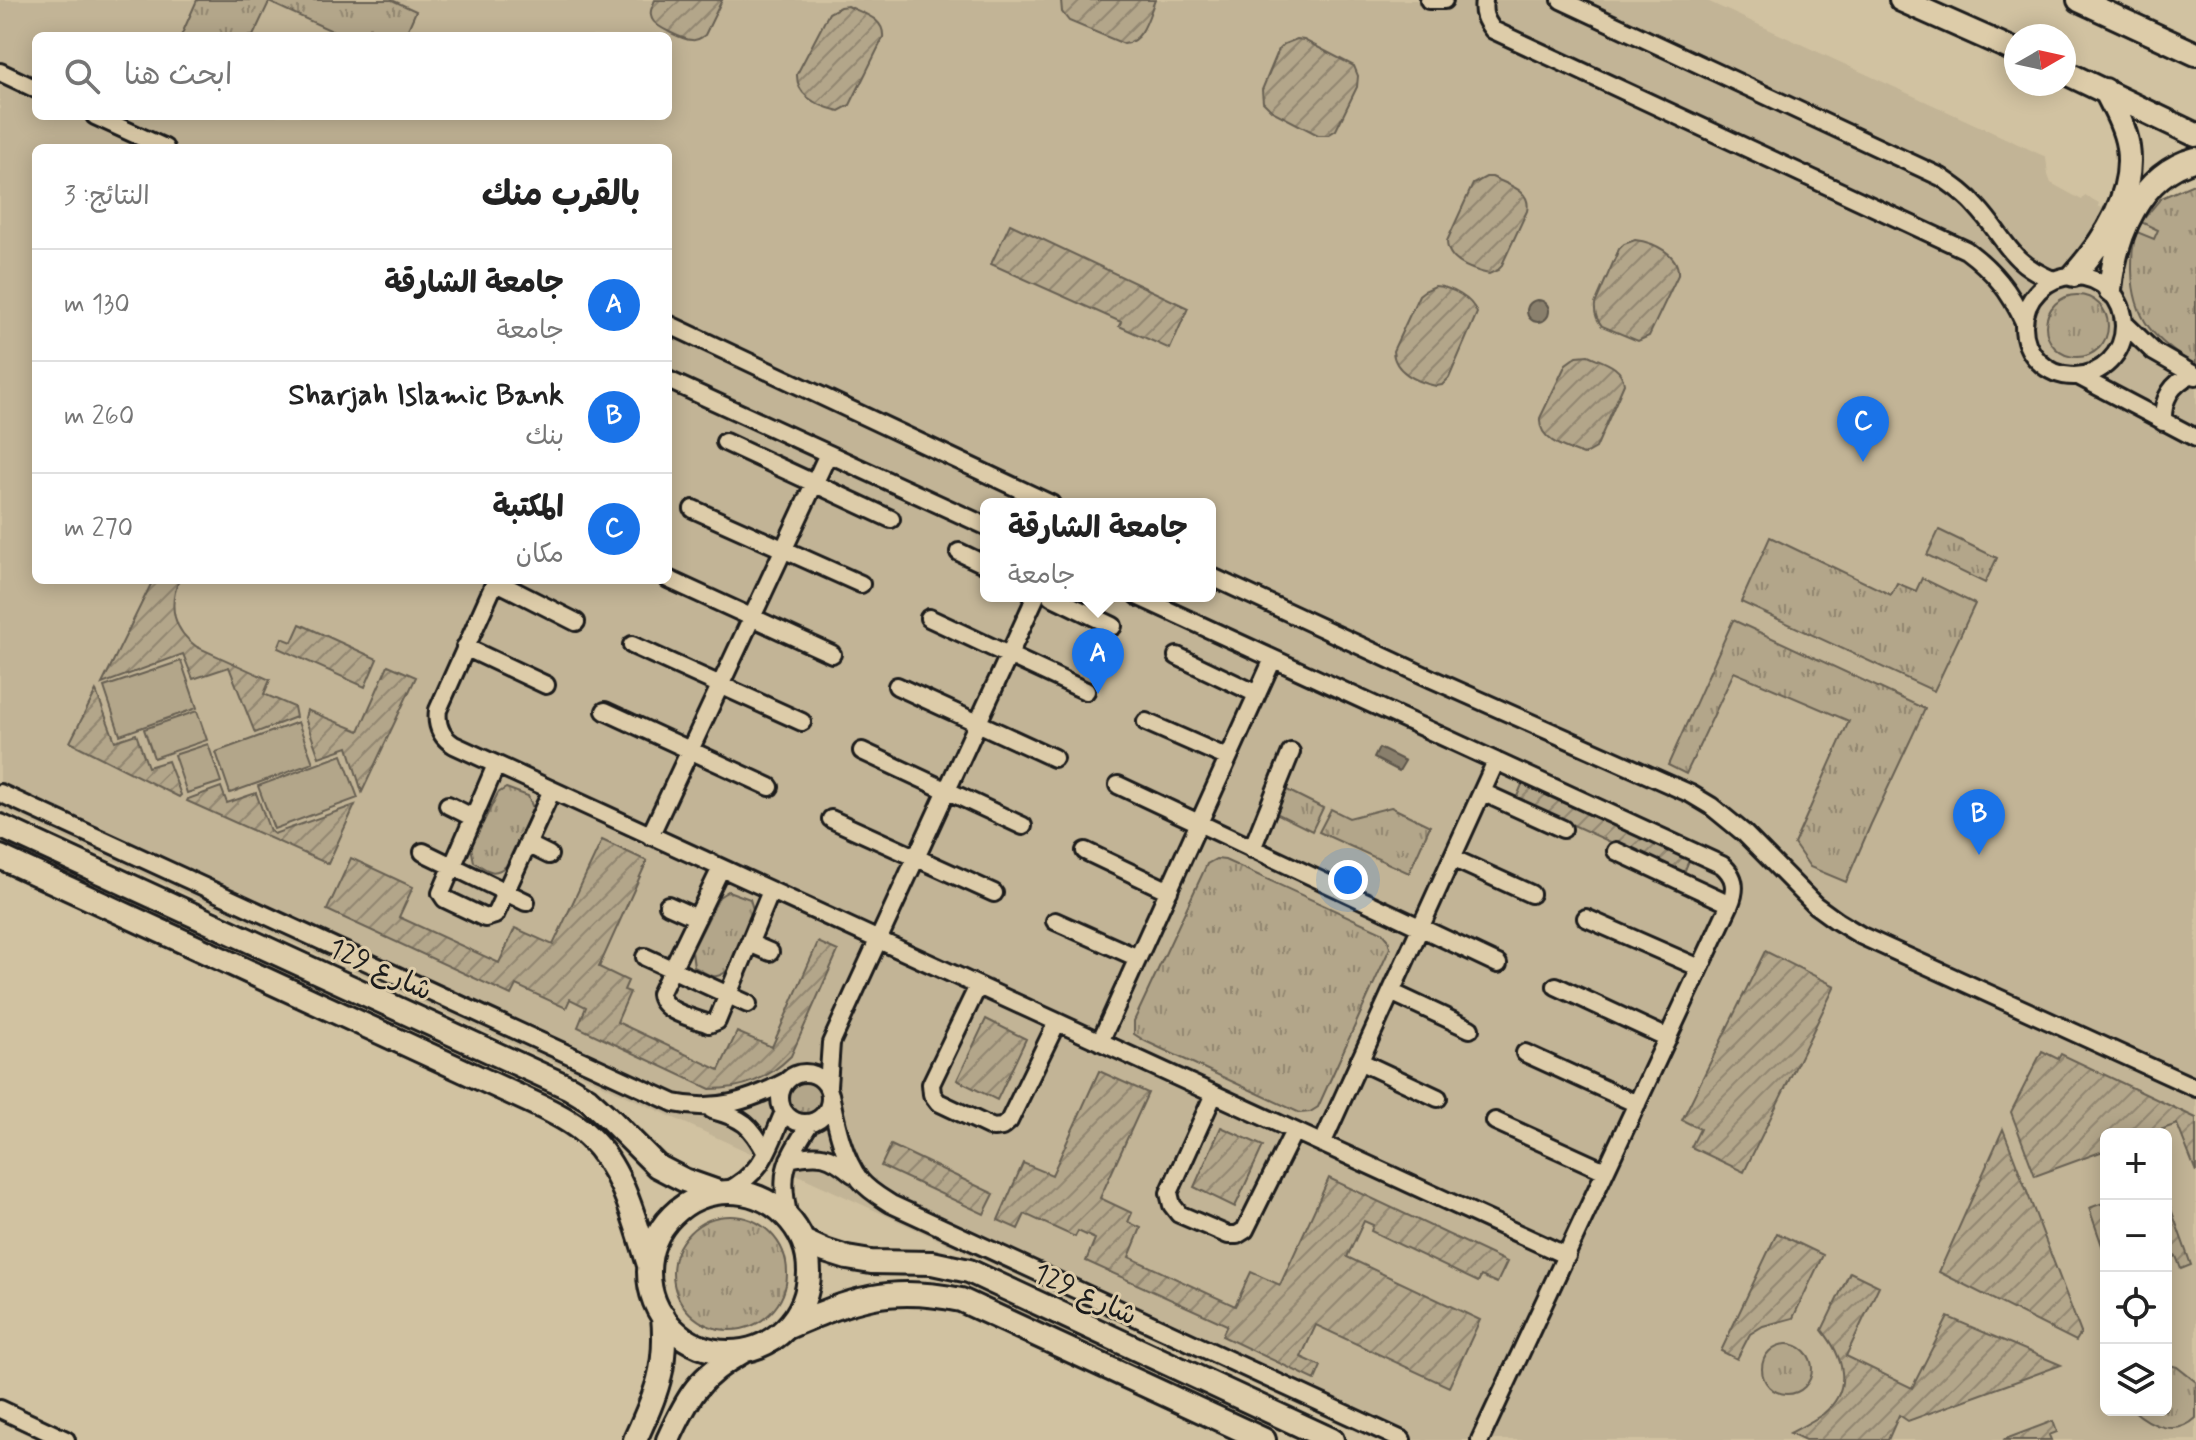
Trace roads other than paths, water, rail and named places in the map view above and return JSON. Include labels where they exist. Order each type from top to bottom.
[{"type":"street","points":[[1429,0],[1444,0]]},
{"type":"street","points":[[1484,0],[1485,20],[1493,30],[1966,250],[1986,264],[2001,281],[2024,322]]},
{"type":"street","points":[[1561,0],[1941,177],[1974,203],[2015,258],[2037,273],[2064,278],[2087,277],[2100,282],[2121,306],[2125,324],[2123,339],[2108,364],[2095,373],[2080,377],[2065,376],[2039,363],[2030,351],[2024,322],[2028,305],[2038,290],[2064,278],[2114,235],[2155,181],[2172,168],[2196,159]]},
{"type":"street","points":[[1901,0],[2004,46]]},
{"type":"street","points":[[2079,0],[2196,54]]},
{"type":"street","points":[[0,72],[32,87]]},
{"type":"street","points":[[2076,77],[2196,135]]},
{"type":"street","points":[[2105,90],[2125,132],[2129,169],[2114,235],[2116,256],[2110,290]]},
{"type":"street","points":[[104,120],[156,144]]},
{"type":"street","points":[[2129,169],[2155,181]]},
{"type":"street","points":[[2125,324],[2154,352],[2194,375]]},
{"type":"street","points":[[672,326],[1038,498]]},
{"type":"street","points":[[2163,422],[2169,392],[2183,378],[2194,375]]},
{"type":"street","points":[[2080,377],[2196,438]]},
{"type":"street","points":[[672,382],[980,523]]},
{"type":"street","points":[[725,442],[891,519]]},
{"type":"street","points":[[650,836],[828,454]]},
{"type":"street","points":[[693,509],[861,584]]},
{"type":"street","points":[[959,552],[980,562]]},
{"type":"street","points":[[1216,579],[1691,794],[1744,833],[1815,905],[1862,936],[2196,1088]]},
{"type":"street","points":[[672,581],[832,654]]},
{"type":"street","points":[[493,584],[438,710],[438,724],[448,742],[1567,1256]]},
{"type":"street","points":[[503,584],[576,622]]},
{"type":"street","points":[[789,1218],[784,1168],[812,1122],[827,1111],[831,1043],[1033,602]]},
{"type":"street","points":[[1063,602],[1113,626]]},
{"type":"street","points":[[1150,602],[1722,865],[1729,871],[1735,887],[1730,904],[1480,1440]]},
{"type":"street","points":[[929,618],[1086,691]]},
{"type":"street","points":[[632,645],[802,722]]},
{"type":"street","points":[[465,647],[546,685]]},
{"type":"street","points":[[1177,656],[1257,694]]},
{"type":"street","points":[[1100,1042],[1273,659]]},
{"type":"street","points":[[897,686],[1054,758]]},
{"type":"street","points":[[605,711],[770,787]]},
{"type":"street","points":[[1146,722],[1228,758]]},
{"type":"street","points":[[862,751],[1023,826]]},
{"type":"street","points":[[1252,849],[1291,752]]},
{"type":"street","points":[[1322,1144],[1496,761]]},
{"type":"street","points":[[496,765],[441,890],[445,899],[488,918],[495,915],[552,790]]},
{"type":"street","points":[[1118,785],[1498,964]]},
{"type":"street","points":[[1482,792],[1563,829]]},
{"type":"street","points":[[0,793],[674,1103],[736,1116],[756,1135],[766,1153]]},
{"type":"street","points":[[448,805],[474,818]]},
{"type":"street","points":[[831,819],[994,893]]},
{"type":"street","name":"شارع 129","points":[[0,826],[570,1088],[588,1099],[657,1166],[684,1180],[722,1191]]},
{"type":"street","points":[[527,844],[549,855]]},
{"type":"street","points":[[1085,851],[1169,891]]},
{"type":"street","points":[[1616,851],[1730,904]]},
{"type":"street","points":[[423,852],[526,902]]},
{"type":"street","name":"شارع 129","points":[[0,857],[571,1123],[590,1138],[620,1183],[649,1265]]},
{"type":"street","points":[[1452,858],[1531,894]]},
{"type":"street","points":[[721,868],[660,994],[666,1006],[709,1024],[717,1021],[771,891]]},
{"type":"street","points":[[668,905],[697,918]]},
{"type":"street","points":[[1586,918],[1700,968]]},
{"type":"street","points":[[1055,921],[1138,958]]},
{"type":"street","points":[[749,943],[770,952]]},
{"type":"street","points":[[645,957],[748,1004]]},
{"type":"street","points":[[978,986],[931,1089],[938,1102],[993,1128],[1002,1127],[1009,1121],[1057,1022]]},
{"type":"street","points":[[1556,986],[1668,1038]]},
{"type":"street","points":[[1391,992],[1470,1029]]},
{"type":"street","points":[[743,1352],[718,1351],[696,1345],[677,1332],[663,1316],[650,1282],[649,1265],[656,1239],[671,1216],[692,1200],[742,1183],[755,1171],[766,1153],[783,1110],[780,1094],[791,1077],[831,1043]]},
{"type":"street","points":[[1525,1053],[1637,1104]]},
{"type":"street","points":[[1359,1061],[1438,1098]]},
{"type":"street","points":[[703,1107],[722,1106],[757,1095],[806,1072],[815,1074],[829,1090],[845,1150],[861,1181]]},
{"type":"street","points":[[1214,1094],[1169,1193],[1172,1205],[1179,1214],[1228,1235],[1237,1235],[1245,1230],[1294,1131]]},
{"type":"street","points":[[757,1095],[770,1099],[795,1121],[812,1122],[840,1134]]},
{"type":"street","points":[[1495,1121],[1605,1171]]},
{"type":"street","points":[[789,1159],[813,1155],[829,1157],[891,1204],[1402,1440]]},
{"type":"street","points":[[668,1440],[693,1390],[707,1375],[724,1362],[766,1343],[788,1327],[806,1295],[808,1259],[803,1241],[789,1218],[771,1203],[750,1194],[722,1191]]},
{"type":"street","name":"شارع 129","points":[[803,1241],[847,1258],[871,1262],[932,1263],[969,1271],[1332,1440]]},
{"type":"street","name":"شارع 129","points":[[788,1327],[853,1301],[880,1295],[907,1293],[961,1300],[1264,1440]]},
{"type":"street","points":[[635,1440],[660,1380],[665,1348],[663,1316]]},
{"type":"street","points":[[1,1412],[66,1440]]},
{"type":"water","points":[[1538,300],[1546,303],[1549,311],[1546,319],[1538,322],[1530,319],[1527,311],[1530,303]]},
{"type":"water","points":[[1379,748],[1405,761],[1399,771],[1374,758]]},
{"type":"place","name":"المكتبة","points":[[1863,462]]},
{"type":"place","name":"جامعة الشارقة","points":[[1098,694]]},
{"type":"place","name":"Sharjah Islamic Bank","points":[[1979,855]]}]
